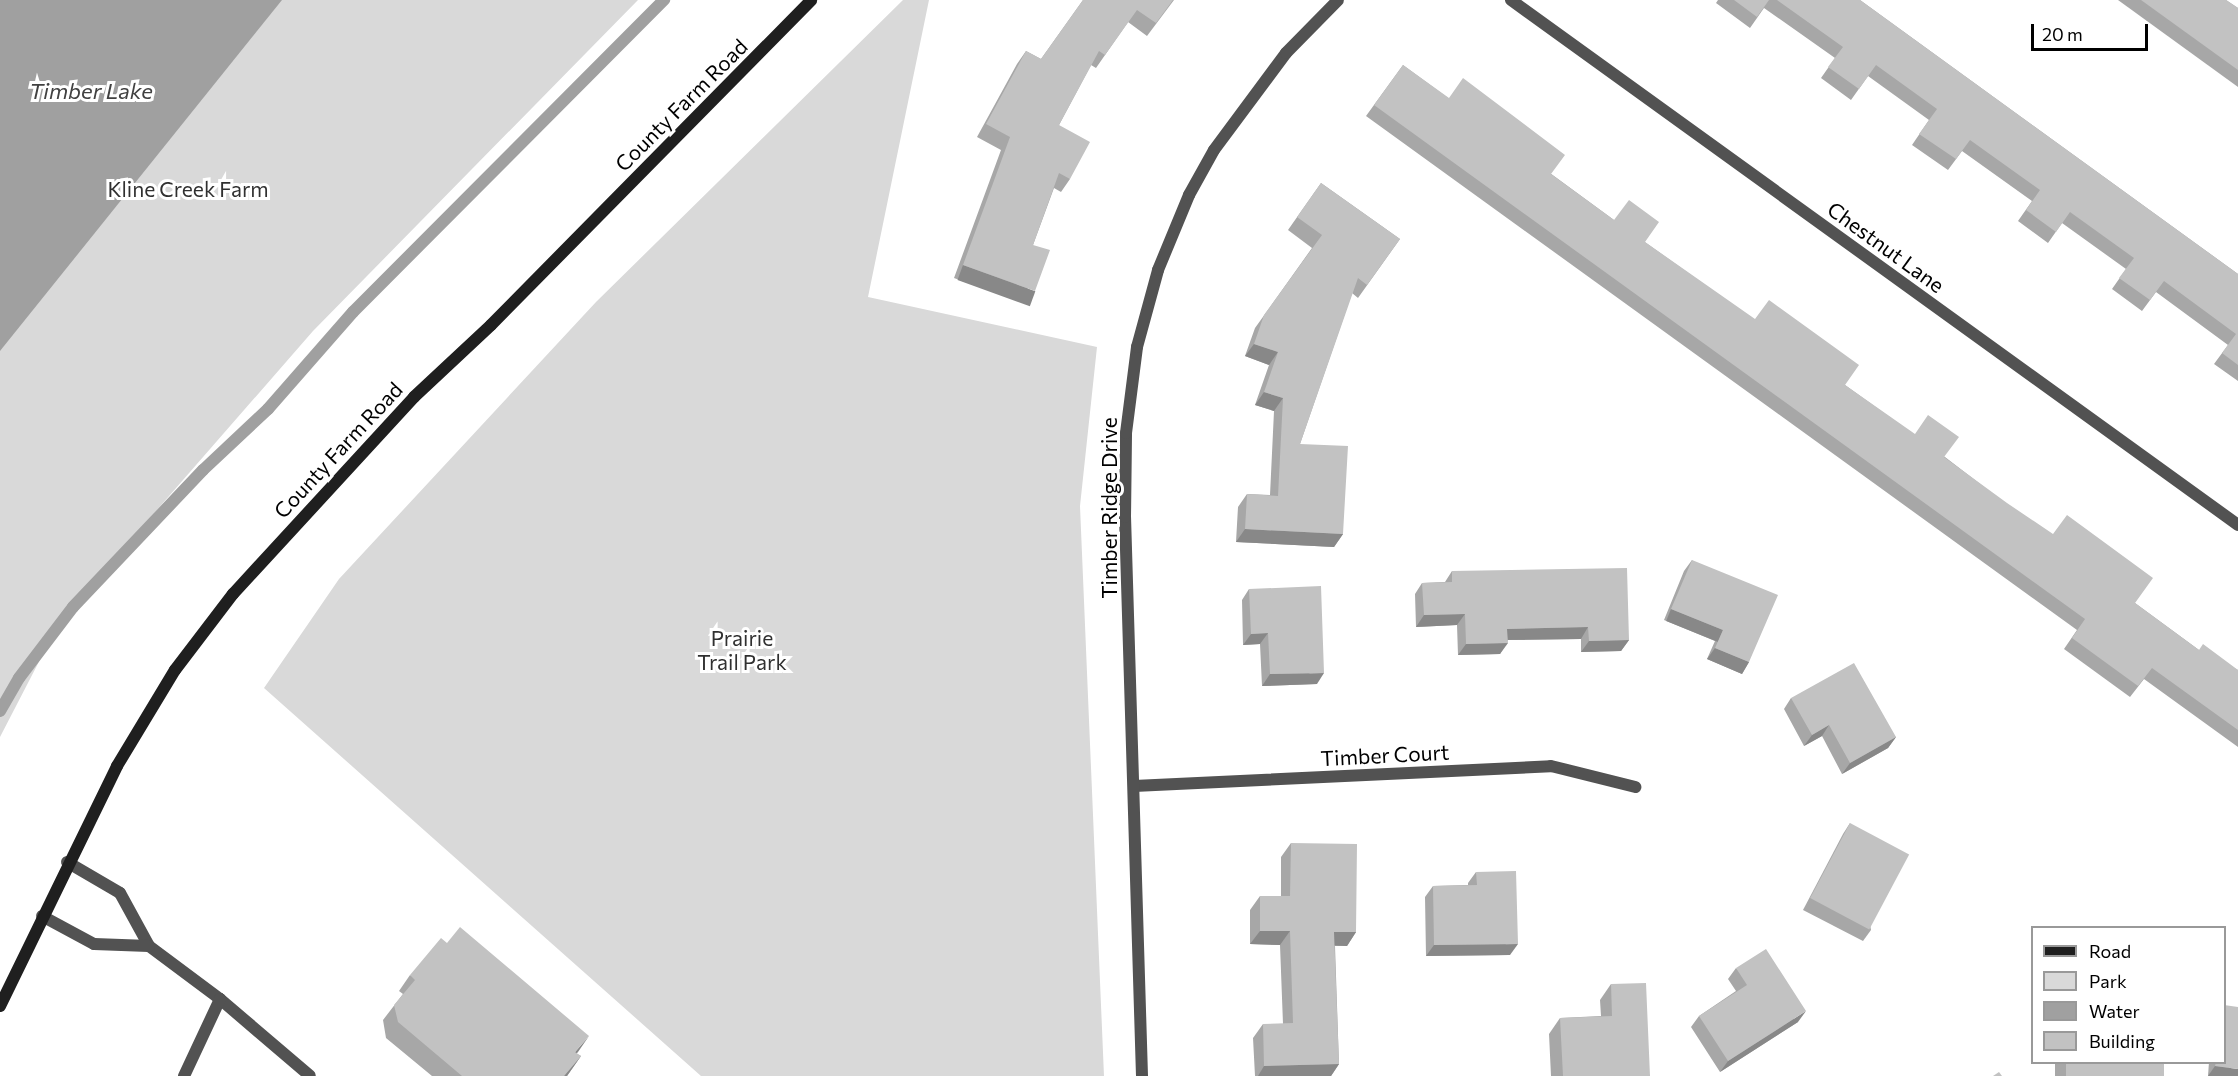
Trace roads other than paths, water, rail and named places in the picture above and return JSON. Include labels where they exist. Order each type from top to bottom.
[{"type":"main road","name":"County Farm Road","points":[[0,1006],[67,862],[117,766],[175,670],[232,594],[414,397],[491,325],[811,0]]},
{"type":"street","name":"Timber Ridge Drive","points":[[1142,1076],[1125,517],[1126,433],[1137,347],[1158,270],[1189,195],[1214,150],[1286,53],[1338,0]]},
{"type":"street","name":"Chestnut Lane","points":[[1510,0],[2238,525]]},
{"type":"street","name":"Timber Court","points":[[1134,786],[1551,766],[1635,787]]},
{"type":"street","points":[[67,862],[120,893],[149,946],[220,999],[310,1076]]},
{"type":"street","points":[[42,916],[94,944],[149,946]]},
{"type":"street","points":[[184,1076],[220,999]]},
{"type":"water","name":"Timber Lake","points":[[0,0],[282,0],[0,351]]},
{"type":"waterway","points":[[0,711],[19,678],[73,607],[203,470],[268,409],[353,312],[664,0]]},
{"type":"park label","name":"Kline Creek Farm","points":[[188,189]]},
{"type":"park label","name":"Prairie Trail Park","points":[[742,650]]}]
